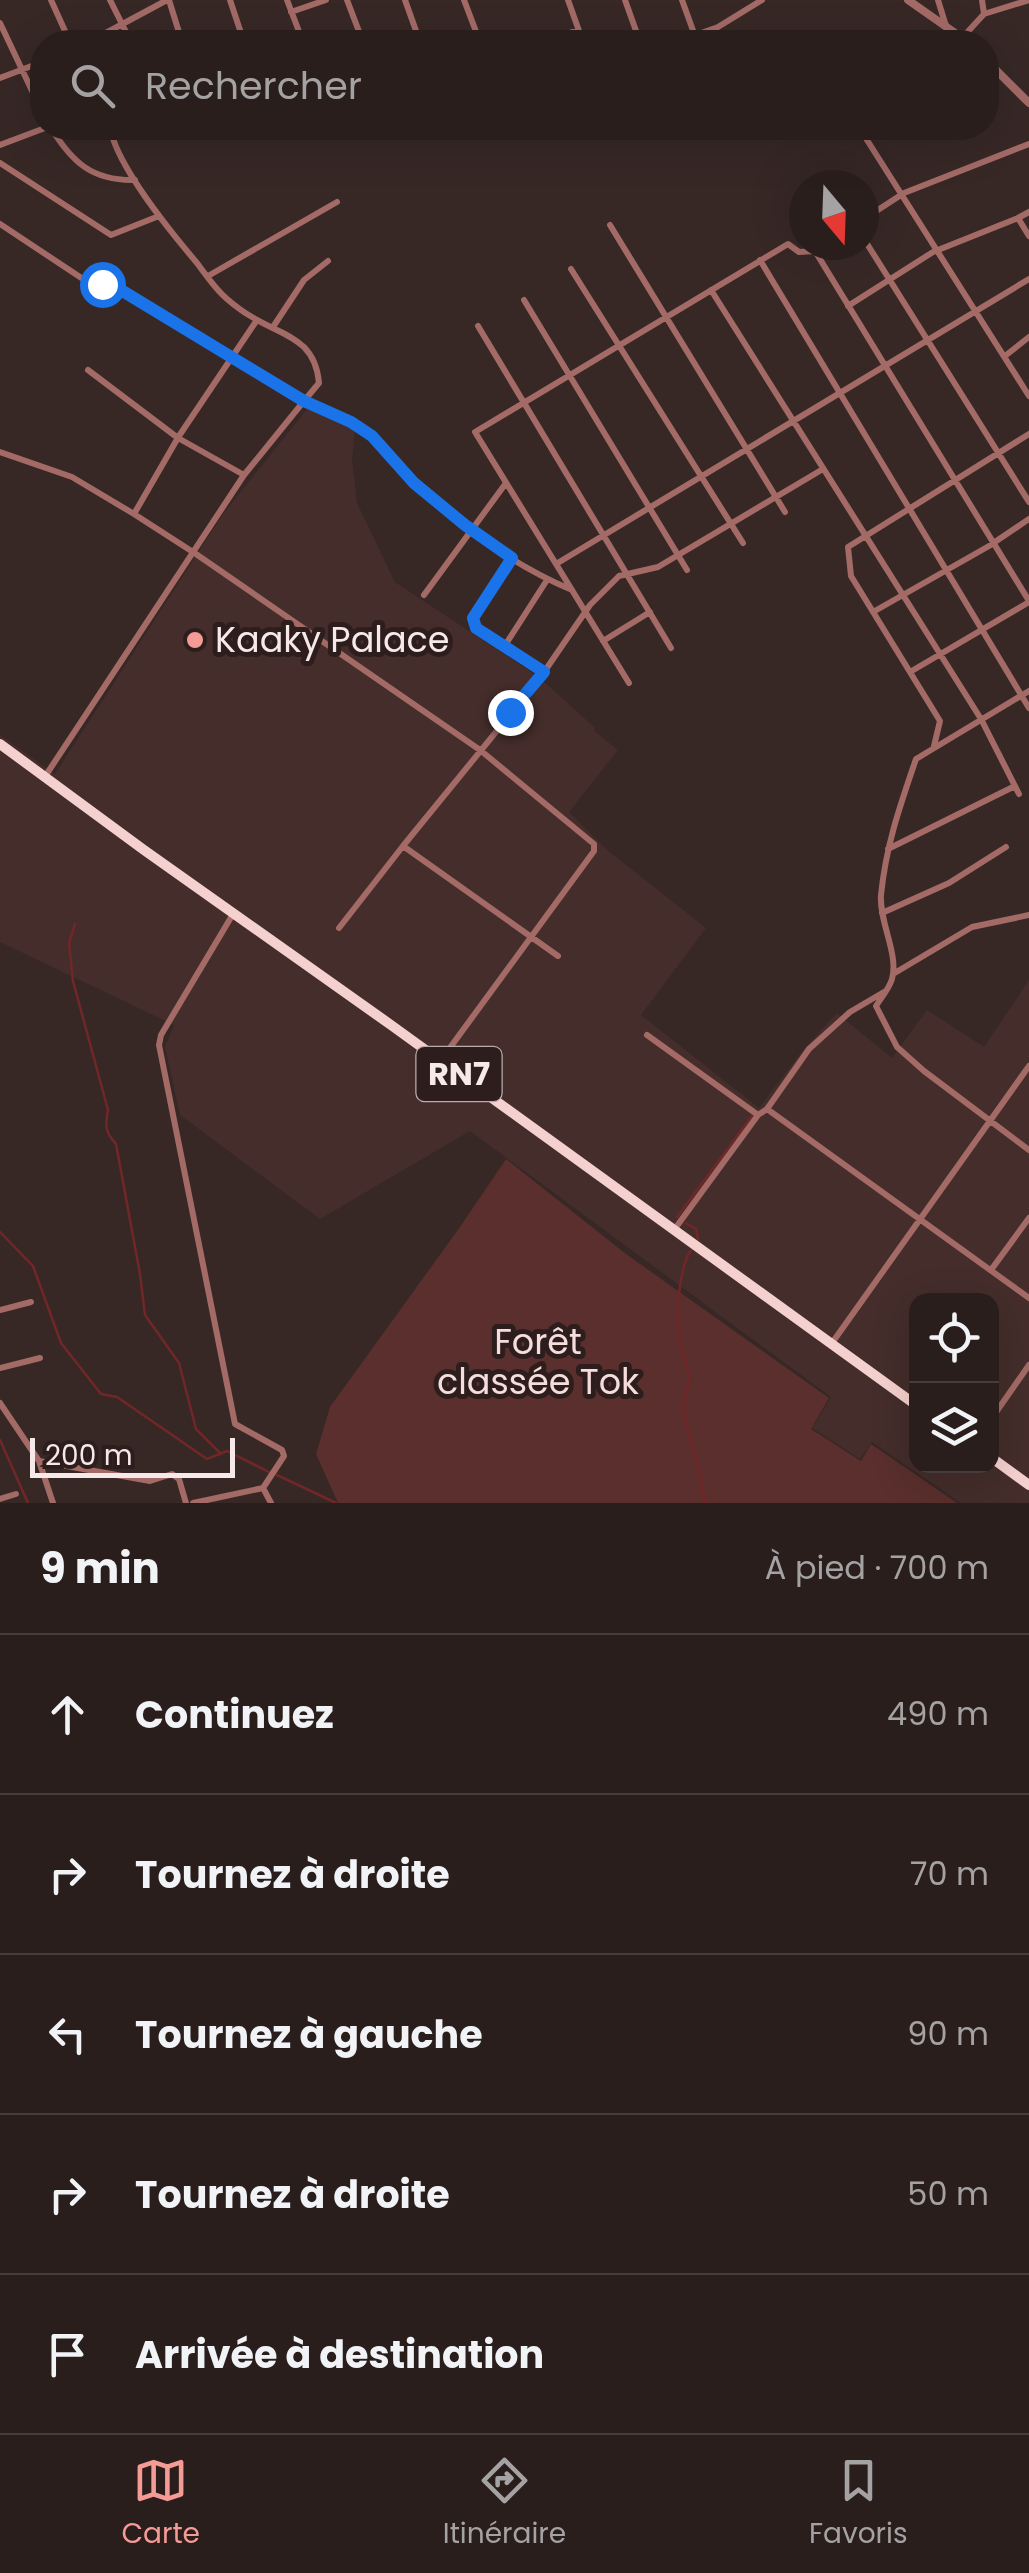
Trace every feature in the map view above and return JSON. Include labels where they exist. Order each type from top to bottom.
[{"type":"highway","name":"RN7","points":[[0,744],[909,1400]]},
{"type":"highway","points":[[999,1463],[1029,1485]]},
{"type":"street","points":[[50,0],[64,30]]},
{"type":"street","points":[[110,0],[125,30]]},
{"type":"street","points":[[114,30],[168,0],[178,30]]},
{"type":"street","points":[[230,0],[240,30]]},
{"type":"street","points":[[287,0],[299,30]]},
{"type":"street","points":[[292,12],[326,0]]},
{"type":"street","points":[[347,0],[358,30]]},
{"type":"street","points":[[404,0],[415,30]]},
{"type":"street","points":[[464,0],[475,30]]},
{"type":"street","points":[[568,0],[578,30]]},
{"type":"street","points":[[625,0],[636,30]]},
{"type":"street","points":[[682,0],[693,30]]},
{"type":"street","points":[[710,30],[751,2],[762,0]]},
{"type":"street","points":[[908,0],[950,30]]},
{"type":"street","points":[[938,0],[947,28]]},
{"type":"street","points":[[982,0],[984,14]]},
{"type":"street","points":[[972,30],[984,14],[1029,0]]},
{"type":"street","points":[[0,23],[30,87]]},
{"type":"street","points":[[0,78],[30,67]]},
{"type":"street","points":[[999,72],[1028,100]]},
{"type":"street","points":[[0,145],[30,134]]},
{"type":"street","points":[[57,140],[67,154],[94,173],[135,180]]},
{"type":"street","points":[[46,775],[244,475],[318,382],[318,370],[310,353],[290,336],[257,320],[224,296],[159,216],[112,140]]},
{"type":"street","points":[[868,140],[1029,396]]},
{"type":"street","points":[[879,209],[902,194],[1029,144]]},
{"type":"street","points":[[0,163],[110,235],[159,216]]},
{"type":"street","points":[[207,276],[336,202]]},
{"type":"street","points":[[848,306],[938,250],[1029,212]]},
{"type":"street","points":[[1018,218],[1029,236]]},
{"type":"street","points":[[0,224],[89,284],[111,284],[304,401],[351,422],[372,436],[414,483],[472,530],[548,580],[572,590]]},
{"type":"street","points":[[610,225],[785,512]]},
{"type":"street","points":[[629,683],[475,432],[789,245]]},
{"type":"street","points":[[760,260],[982,630],[1025,693],[1029,708]]},
{"type":"street","points":[[820,260],[1029,602],[910,672]]},
{"type":"street","points":[[877,260],[1029,502]]},
{"type":"street","points":[[273,328],[304,280],[328,261]]},
{"type":"street","points":[[571,269],[743,543]]},
{"type":"street","points":[[556,564],[1029,279]]},
{"type":"street","points":[[711,290],[981,720],[1017,790],[887,850]]},
{"type":"street","points":[[524,300],[687,570]]},
{"type":"street","points":[[134,514],[178,438],[257,320]]},
{"type":"street","points":[[478,326],[672,648]]},
{"type":"street","points":[[1005,356],[1029,337]]},
{"type":"street","points":[[88,370],[178,438],[244,475]]},
{"type":"street","points":[[934,748],[940,721],[851,576],[848,547],[1029,434]]},
{"type":"street","points":[[0,452],[72,477],[192,552],[480,750],[594,844],[594,851],[441,1060]]},
{"type":"street","points":[[338,928],[544,672],[585,612],[619,576],[658,567],[823,469]]},
{"type":"street","points":[[424,594],[506,483]]},
{"type":"street","points":[[873,612],[993,544],[1029,519]]},
{"type":"street","points":[[512,558],[473,618],[476,628],[544,672]]},
{"type":"street","points":[[504,646],[548,580]]},
{"type":"street","points":[[603,641],[650,612]]},
{"type":"street","points":[[1025,693],[916,758],[887,850],[880,900],[894,964],[891,982],[876,1006],[897,1046],[1029,1150]]},
{"type":"street","points":[[403,846],[558,956]]},
{"type":"street","points":[[882,912],[950,883],[1006,847]]},
{"type":"street","points":[[39,1462],[150,1481],[176,1476],[189,1503],[263,1488],[284,1456],[282,1450],[235,1424],[159,1045],[161,1035],[233,913]]},
{"type":"street","points":[[892,975],[972,927],[1029,915]]},
{"type":"street","points":[[674,1230],[809,1049],[850,1012],[885,991]]},
{"type":"street","points":[[647,1035],[758,1115]]},
{"type":"street","points":[[832,1344],[1029,1066]]},
{"type":"street","points":[[767,1109],[1029,1298]]},
{"type":"street","points":[[991,1270],[1029,1218]]},
{"type":"street","points":[[0,1310],[31,1302]]},
{"type":"street","points":[[0,1368],[40,1358]]},
{"type":"street","points":[[999,1408],[1029,1365]]},
{"type":"street","points":[[0,1403],[39,1462],[53,1503]]},
{"type":"street","points":[[263,1488],[271,1503]]},
{"type":"street","points":[[0,1498],[16,1494]]},
{"type":"shaded area","points":[[307,409],[355,429],[352,460],[357,503],[395,582],[540,678],[618,750],[569,812],[606,849],[706,928],[641,1015],[759,1108],[837,1013],[892,1058],[927,1010],[984,1047],[1029,980],[1029,1503],[961,1503],[917,1473],[999,1473],[999,1293],[909,1293],[909,1467],[872,1442],[860,1459],[812,1428],[831,1397],[470,1131],[320,1219],[180,1115],[165,1047],[174,1025],[0,942],[0,735],[55,774],[223,514]]},
{"type":"green space","name":"Forêt classée Tok","points":[[506,1159],[626,1254],[829,1398],[811,1429],[861,1461],[871,1444],[957,1503],[338,1503],[316,1454],[330,1407]]},
{"type":"waterway","points":[[75,924],[69,943],[73,981],[108,1110],[107,1128],[116,1144],[145,1315],[179,1363],[196,1429],[221,1454]]},
{"type":"waterway","points":[[677,1217],[752,1116]]},
{"type":"waterway","points":[[686,1223],[696,1229],[698,1239]]},
{"type":"waterway","points":[[0,1232],[33,1266],[61,1343],[101,1394],[117,1397],[207,1459],[227,1451],[269,1472]]},
{"type":"waterway","points":[[691,1250],[681,1279],[678,1326],[689,1376],[684,1411],[704,1503]]},
{"type":"waterway","points":[[0,1440],[28,1503]]},
{"type":"waterway","points":[[277,1475],[336,1503]]},
{"type":"place","name":"Kaaky Palace","points":[[195,640]]},
{"type":"route","points":[[102,284],[111,284],[304,401],[372,436],[414,483],[512,558],[473,618],[476,628],[544,672],[510,712]]}]
